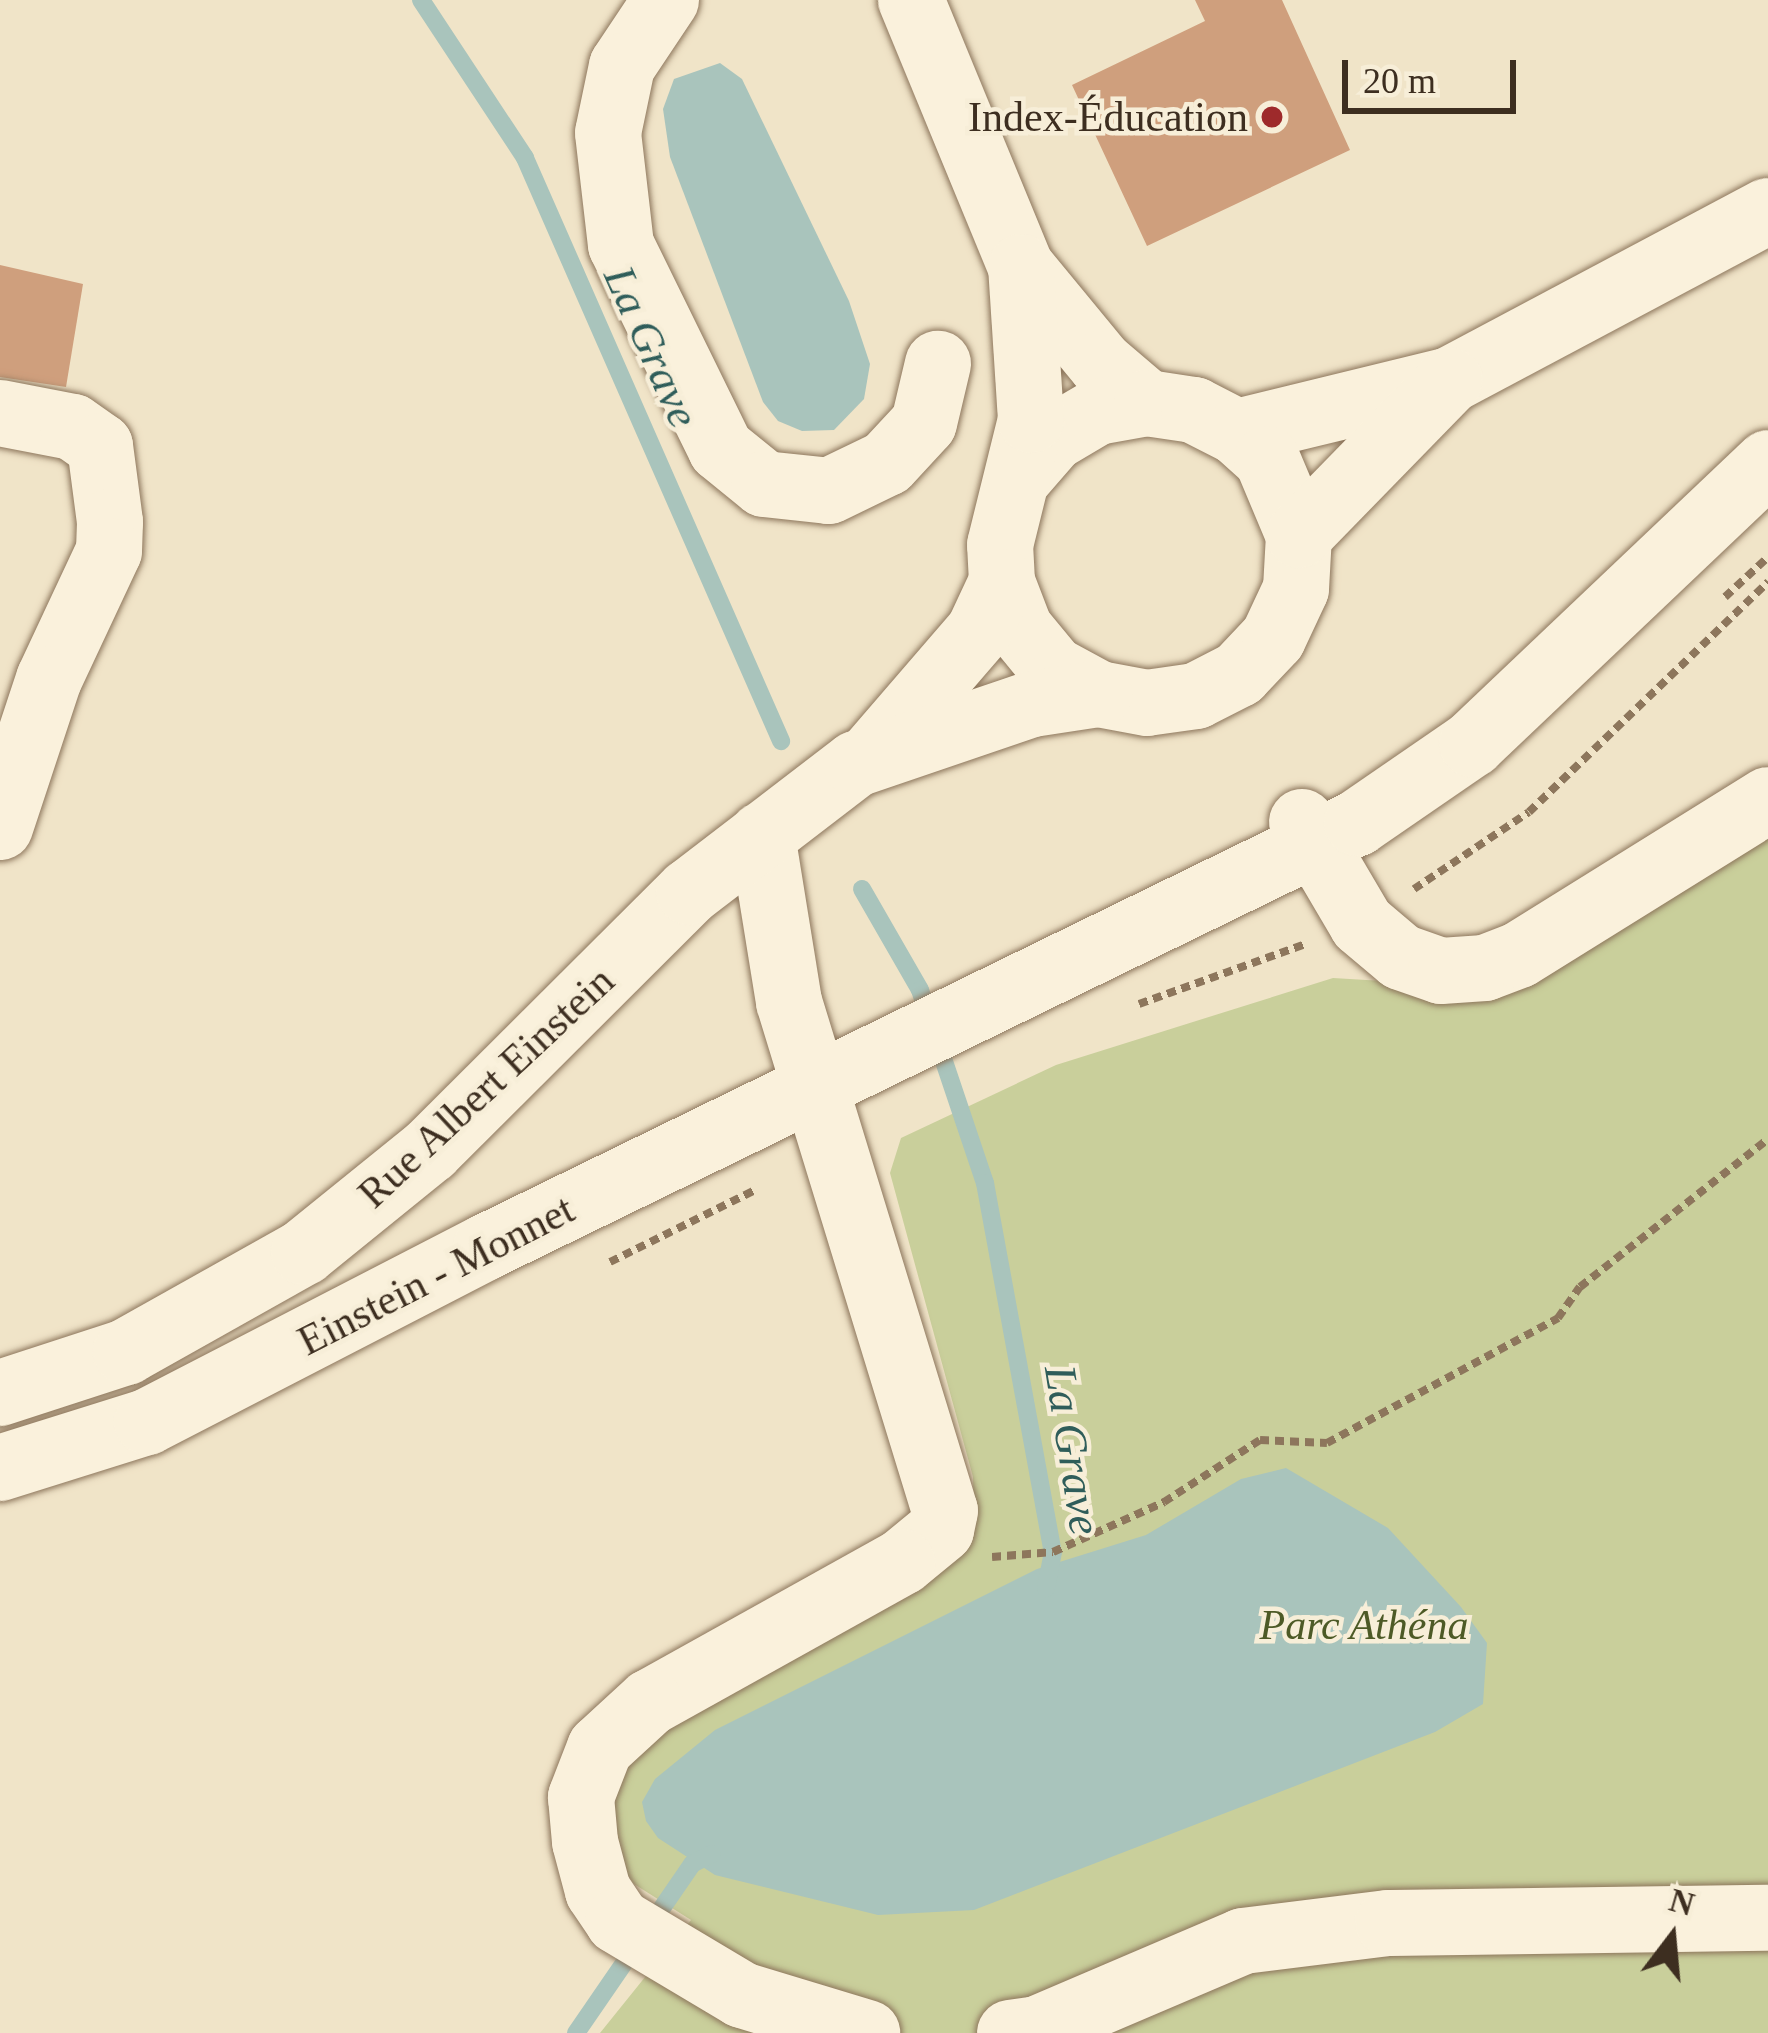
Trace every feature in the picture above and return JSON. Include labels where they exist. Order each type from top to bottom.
[{"type":"street","points":[[666,0],[622,66],[608,133],[621,245],[721,449],[764,484],[829,491],[887,463],[924,423],[938,364]]},
{"type":"street","points":[[912,0],[1021,267],[1100,364],[1147,403]]},
{"type":"street","points":[[1237,432],[1450,380],[1768,212]]},
{"type":"street","points":[[1020,476],[1053,438],[1082,421],[1147,403],[1194,410],[1237,432],[1267,459],[1299,535],[1286,615],[1239,674],[1196,696],[1147,703],[1099,694],[1054,669],[1020,629],[1002,582],[1006,509],[1020,476],[1030,419],[1021,267]]},
{"type":"street","points":[[1299,535],[1450,380]]},
{"type":"street","points":[[0,413],[73,427],[100,446],[110,521],[109,551],[49,679],[0,827]]},
{"type":"street","name":"Einstein - Monnet","points":[[0,1468],[147,1422],[1041,977],[1472,744],[1768,463]]},
{"type":"street","name":"Rue Albert Einstein","points":[[0,1393],[126,1352],[304,1252],[430,1150],[688,892],[873,754],[979,632],[1002,582]]},
{"type":"street","name":"Rue Albert Einstein","points":[[873,754],[1032,704],[1099,694]]},
{"type":"street","points":[[1308,832],[1363,924],[1401,957],[1441,970],[1485,968],[1768,800]]},
{"type":"street","points":[[762,835],[789,1002],[840,1074],[939,1472],[940,1530],[902,1562],[650,1702],[601,1748],[581,1797],[585,1842],[598,1891],[618,1921],[682,1963],[808,2021],[868,2033]]},
{"type":"street","points":[[1010,2033],[1037,2029],[1243,1941],[1388,1923],[1768,1918]]},
{"type":"path","points":[[902,1562],[1053,1552],[1165,1502],[1260,1440],[1327,1443],[1558,1318],[1580,1287],[1768,1139]]},
{"type":"green space","name":"Parc Athéna","points":[[1768,831],[1768,2033],[600,2033],[691,1920],[634,1884],[594,1826],[602,1772],[974,1524],[973,1477],[890,1173],[901,1138],[1056,1065],[1333,978],[1383,981]]},
{"type":"water","points":[[720,63],[742,79],[849,301],[870,364],[864,399],[834,430],[802,431],[778,421],[763,402],[670,157],[663,109],[674,79]]},
{"type":"water","points":[[1286,1468],[1388,1528],[1461,1607],[1487,1643],[1483,1704],[1435,1732],[974,1910],[878,1915],[715,1875],[658,1838],[646,1821],[642,1802],[655,1779],[715,1730],[1037,1569],[1146,1535],[1241,1479]]},
{"type":"building","name":"Index-Éducation","points":[[1195,0],[1282,0],[1350,150],[1147,246],[1072,85],[1205,21]]},
{"type":"building","points":[[0,265],[83,284],[66,387],[0,377]]},
{"type":"waterway","name":"La Grave","points":[[421,0],[525,158],[781,741]]},
{"type":"waterway","points":[[862,889],[920,990],[985,1183],[1053,1552],[1046,1588]]},
{"type":"waterway","name":"La Grave","points":[[576,2033],[692,1864],[712,1854]]},
{"type":"place","name":"Index-Éducation","points":[[1272,117]]}]
